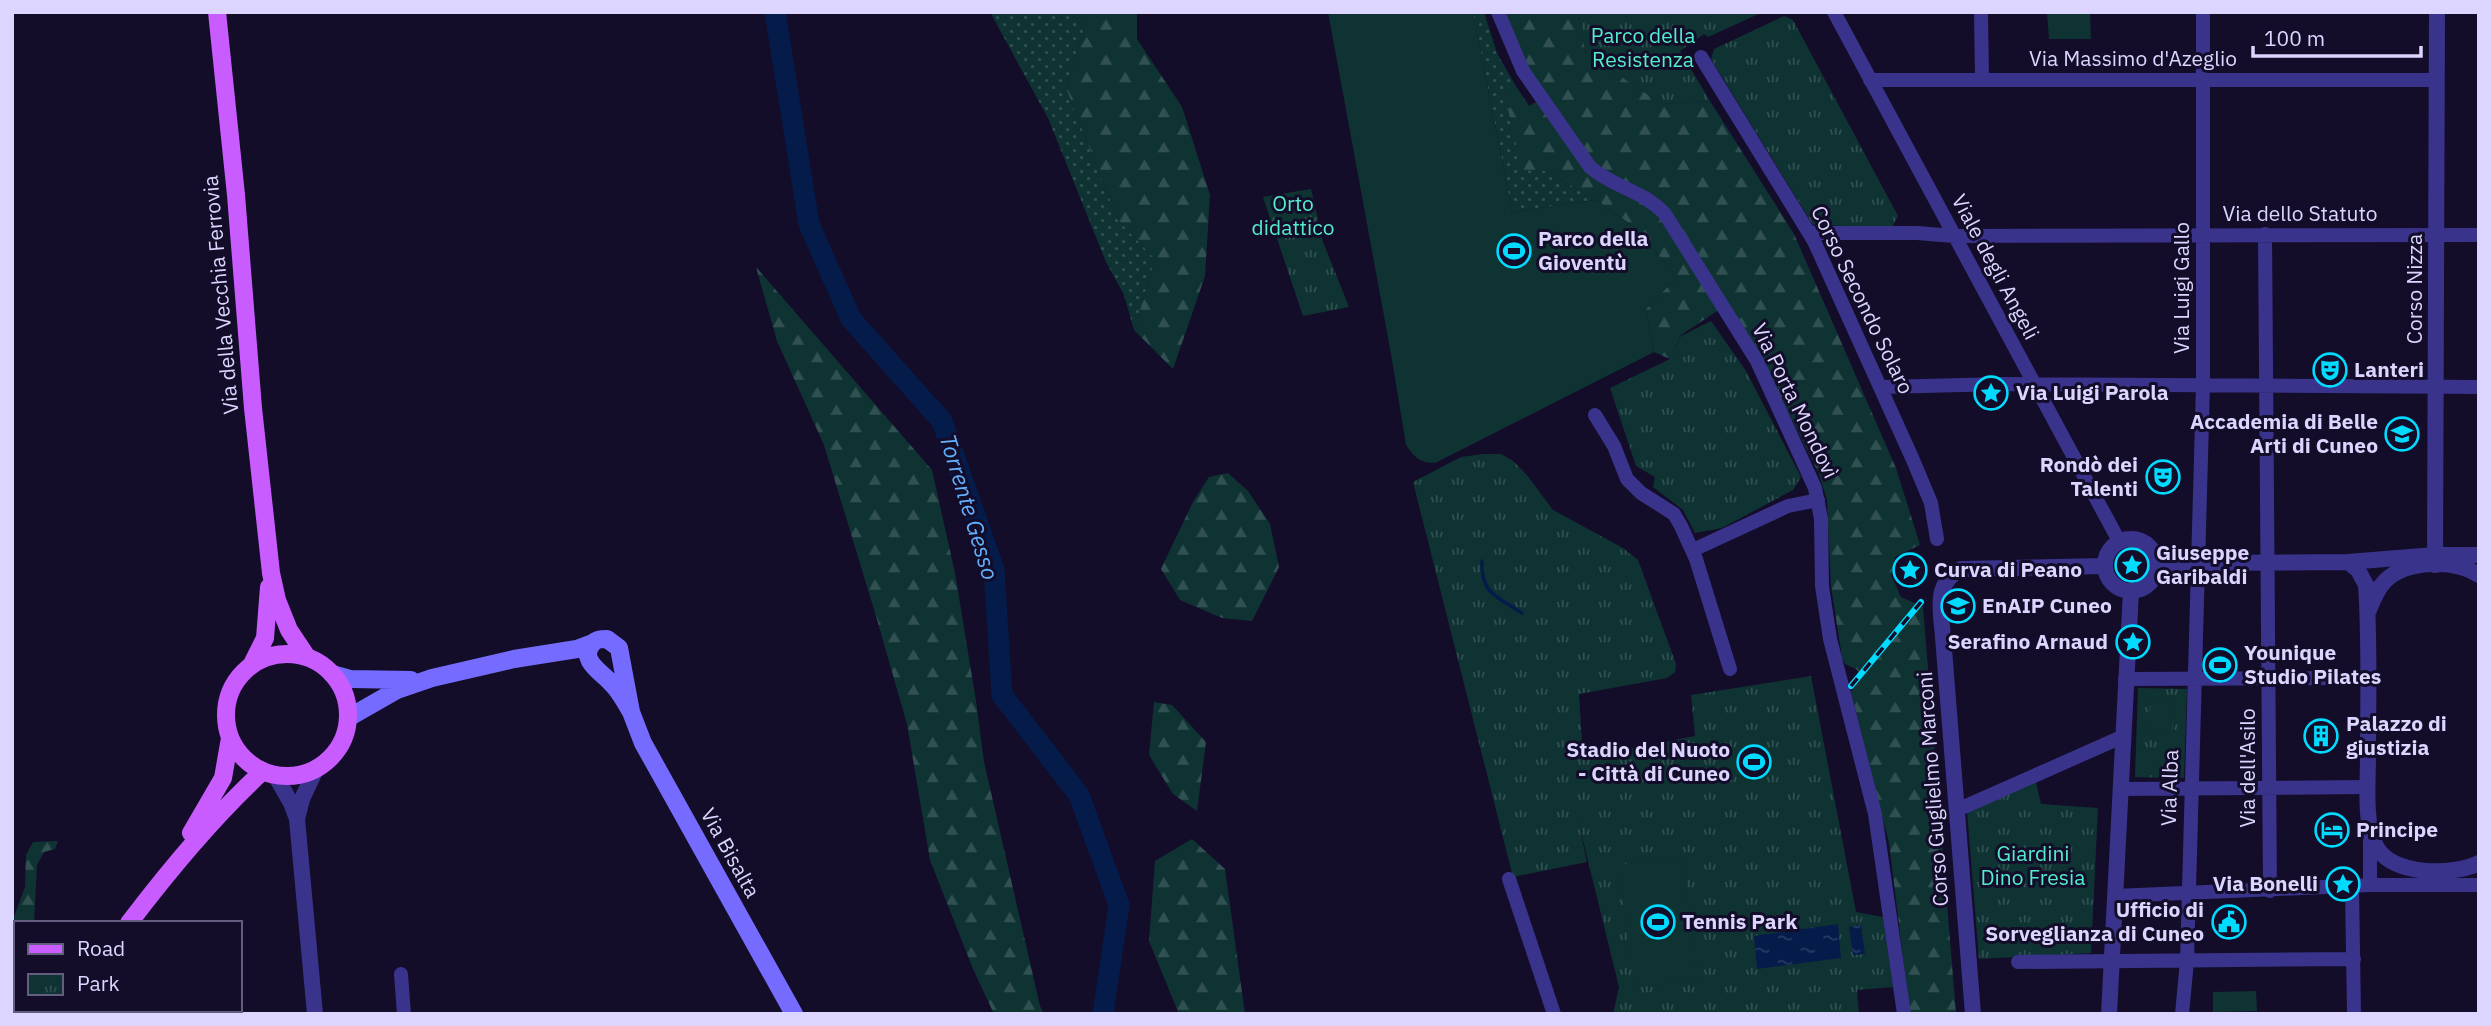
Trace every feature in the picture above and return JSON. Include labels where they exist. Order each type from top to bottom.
[{"type":"main road","name":"Via della Vecchia Ferrovia","points":[[217,12],[236,195],[253,408],[271,573],[277,600],[289,630],[307,657]]},
{"type":"main road","name":"Via della Vecchia Ferrovia","points":[[252,664],[265,638],[271,573]]},
{"type":"main road","points":[[348,718],[397,690],[432,678],[514,659],[577,649],[602,639],[612,640],[619,648],[620,657],[615,667],[610,669],[596,668],[573,657],[552,653]]},
{"type":"main road","points":[[593,643],[588,658],[596,668]]},
{"type":"main road","points":[[130,921],[163,877],[223,778],[230,738],[226,718],[228,698],[237,679],[252,664],[269,656],[288,653],[321,663],[341,687],[347,702],[348,718],[339,746],[330,758],[304,773],[269,773],[244,757],[230,738]]},
{"type":"main road","name":"Via Bisalta","points":[[620,657],[631,712],[643,743],[794,1014]]},
{"type":"main road","name":"Via Bisalta","points":[[596,668],[618,691],[631,712]]},
{"type":"main road","points":[[332,674],[350,679],[385,681],[432,678]]},
{"type":"main road","points":[[163,877],[237,795],[269,773]]},
{"type":"street","name":"Via Porta Mondovì","points":[[1498,12],[1523,71],[1590,167],[1600,175],[1646,197],[1665,214],[1757,361],[1809,471],[1821,519],[1822,586],[1830,639],[1878,827],[1904,1014]]},
{"type":"street","name":"Viale degli Angeli","points":[[1834,12],[2119,541]]},
{"type":"street","points":[[1981,12],[1982,79]]},
{"type":"street","name":"Via Luigi Gallo","points":[[2199,562],[2203,385],[2203,12]]},
{"type":"street","name":"Corso Nizza","points":[[2435,560],[2437,12]]},
{"type":"street","name":"Corso Secondo Solaro","points":[[1701,57],[1810,233],[1882,387],[1931,503],[1937,539]]},
{"type":"street","name":"Via Massimo d'Azeglio","points":[[1870,79],[2437,80]]},
{"type":"street","name":"Via dello Statuto","points":[[1810,233],[1917,233],[1954,236],[2479,235]]},
{"type":"street","name":"Via dell'Asilo","points":[[2265,234],[2270,891]]},
{"type":"street","points":[[1882,387],[2004,384],[2479,387]]},
{"type":"street","points":[[1595,415],[1612,440],[1627,479],[1641,493],[1674,514],[1693,550],[1730,669]]},
{"type":"street","points":[[1693,550],[1788,506],[1818,500]]},
{"type":"street","points":[[2134,538],[2149,544],[2157,558],[2158,566],[2156,574],[2146,586],[2131,591],[2110,581],[2105,566],[2107,554],[2119,541],[2134,538]]},
{"type":"street","points":[[2158,566],[2199,562],[2435,560],[2479,555]]},
{"type":"street","points":[[2368,612],[2384,581],[2407,568],[2435,560],[2463,567],[2479,575]]},
{"type":"street","name":"Via Alba","points":[[2182,1014],[2187,961],[2199,562]]},
{"type":"street","points":[[2348,562],[2358,570],[2366,585],[2368,612],[2370,885]]},
{"type":"street","name":"Corso Guglielmo Marconi","points":[[1973,1014],[1941,600],[1944,584],[1951,575],[1961,569],[2105,566]]},
{"type":"street","points":[[2109,1014],[2131,591]]},
{"type":"street","points":[[2125,679],[2368,678]]},
{"type":"street","points":[[1957,810],[2124,736]]},
{"type":"street","points":[[297,819],[302,799],[317,767]]},
{"type":"street","points":[[269,773],[283,786],[297,819],[315,1014]]},
{"type":"street","points":[[2120,789],[2368,787]]},
{"type":"street","points":[[2370,827],[2373,840],[2384,858],[2406,869],[2479,886]]},
{"type":"street","points":[[2115,896],[2352,887],[2435,877],[2479,863]]},
{"type":"street","points":[[1509,878],[1554,1014]]},
{"type":"street","points":[[2352,887],[2354,1014]]},
{"type":"street","points":[[2018,962],[2354,959]]},
{"type":"street","points":[[401,974],[404,1014]]},
{"type":"green space","points":[[990,12],[1071,12],[1084,28],[1066,88],[1118,220],[1155,259],[1134,330],[1124,295],[1106,262],[1048,118]]},
{"type":"green space","points":[[1071,12],[1137,12],[1137,39],[1182,107],[1210,195],[1205,276],[1173,369],[1134,330],[1155,259],[1118,220],[1066,88],[1084,28]]},
{"type":"green space","name":"Parco della Gioventù","points":[[1328,12],[1473,12],[1512,212],[1596,200],[1633,226],[1677,277],[1646,309],[1654,352],[1435,463],[1425,462],[1415,456],[1406,445]]},
{"type":"green space","points":[[1473,12],[1484,12],[1497,53],[1514,83],[1504,93],[1546,171],[1596,200],[1512,212]]},
{"type":"green space","points":[[1504,12],[1577,12],[1586,53],[1662,104],[1710,101],[1794,234],[1896,468],[1920,545],[1895,557],[1891,575],[1901,597],[1923,607],[1956,1014],[1910,1014],[1889,843],[1851,692],[1863,676],[1845,664],[1842,657],[1831,586],[1827,500],[1819,474],[1763,362],[1729,303],[1681,335],[1670,359],[1654,352],[1646,309],[1677,277],[1633,226],[1596,200],[1546,171],[1522,171],[1504,92],[1514,83],[1529,106],[1536,102],[1528,67]]},
{"type":"green space","name":"Parco della Resistenza","points":[[1577,12],[1763,12],[1708,37],[1704,34],[1680,51],[1710,101],[1662,104],[1586,53]]},
{"type":"green space","points":[[2047,12],[2090,12],[2091,39],[2049,39]]},
{"type":"green space","points":[[1784,16],[1793,20],[1898,216],[1892,227],[1813,225],[1711,59],[1714,49]]},
{"type":"green space","name":"Orto didattico","points":[[1311,189],[1323,242],[1349,307],[1303,316],[1263,197]]},
{"type":"green space","points":[[756,267],[932,470],[955,573],[984,762],[1044,1014],[994,1014],[973,969],[930,860],[907,724],[876,616],[824,445],[777,341]]},
{"type":"green space","points":[[1711,321],[1746,371],[1801,477],[1793,490],[1722,528],[1695,533],[1683,510],[1653,487],[1655,477],[1636,466],[1610,388],[1670,359],[1681,336]]},
{"type":"green space","points":[[1501,454],[1513,461],[1553,510],[1623,548],[1638,560],[1676,664],[1675,672],[1667,678],[1579,694],[1583,758],[1695,736],[1691,695],[1811,676],[1856,912],[1883,917],[1893,987],[1857,990],[1859,1014],[1613,1014],[1619,987],[1578,820],[1587,862],[1513,877],[1413,482],[1461,457]]},
{"type":"green space","points":[[1228,473],[1248,491],[1270,524],[1279,567],[1252,621],[1222,618],[1180,600],[1161,569],[1193,502],[1209,477]]},
{"type":"green space","points":[[2131,548],[2143,553],[2148,565],[2143,577],[2131,582],[2119,577],[2114,565],[2119,553]]},
{"type":"green space","points":[[2138,688],[2187,689],[2184,778],[2135,777]]},
{"type":"green space","points":[[2151,697],[2174,698],[2172,733],[2149,732]]},
{"type":"green space","points":[[1154,702],[1172,705],[1206,742],[1197,811],[1173,794],[1149,755]]},
{"type":"green space","name":"Giardini Dino Fresia","points":[[2035,778],[2041,804],[2098,808],[2091,953],[1979,959],[1967,811]]},
{"type":"green space","points":[[1192,839],[1225,869],[1245,1014],[1179,1014],[1149,941],[1155,861]]},
{"type":"green space","points":[[58,841],[55,849],[44,852],[37,865],[34,921],[14,921],[14,958],[12,922],[25,887],[26,855],[33,842]]},
{"type":"green space","name":"Tennis Park","points":[[1682,856],[1698,979],[1634,988],[1618,865]]},
{"type":"green space","points":[[2256,991],[2257,1011],[2213,1012],[2213,992]]},
{"type":"water","points":[[1838,924],[1841,958],[1757,969],[1754,936]]},
{"type":"water","points":[[1861,925],[1865,954],[1853,955],[1849,927]]},
{"type":"waterway","name":"Torrente Gesso","points":[[775,12],[809,224],[851,319],[942,421],[994,570],[1002,695],[1079,795],[1119,905],[1103,1014]]},
{"type":"waterway","points":[[1482,561],[1482,572],[1488,588],[1498,598],[1522,613]]},
{"type":"railway","points":[[1851,686],[1921,602]]},
{"type":"place","name":"Parco della Gioventù","points":[[1514,251]]},
{"type":"place","name":"Lanteri","points":[[2330,370]]},
{"type":"place","name":"Via Luigi Parola","points":[[1991,393]]},
{"type":"place","name":"Accademia di Belle Arti di Cuneo","points":[[2402,434]]},
{"type":"place","name":"Rondò dei Talenti","points":[[2163,477]]},
{"type":"place","name":"Giuseppe Garibaldi","points":[[2132,565]]},
{"type":"place","name":"Curva di Peano","points":[[1910,570]]},
{"type":"place","name":"EnAIP Cuneo","points":[[1958,606]]},
{"type":"place","name":"Serafino Arnaud","points":[[2133,642]]},
{"type":"place","name":"Younique Studio Pilates","points":[[2220,665]]},
{"type":"place","name":"Palazzo di giustizia","points":[[2321,736]]},
{"type":"place","name":"Stadio del Nuoto - Città di Cuneo","points":[[1754,762]]},
{"type":"place","name":"Principe","points":[[2332,830]]},
{"type":"place","name":"Via Bonelli","points":[[2343,884]]},
{"type":"place","name":"Tennis Park","points":[[1658,922]]},
{"type":"place","name":"Ufficio di Sorveglianza di Cuneo","points":[[2229,922]]}]
